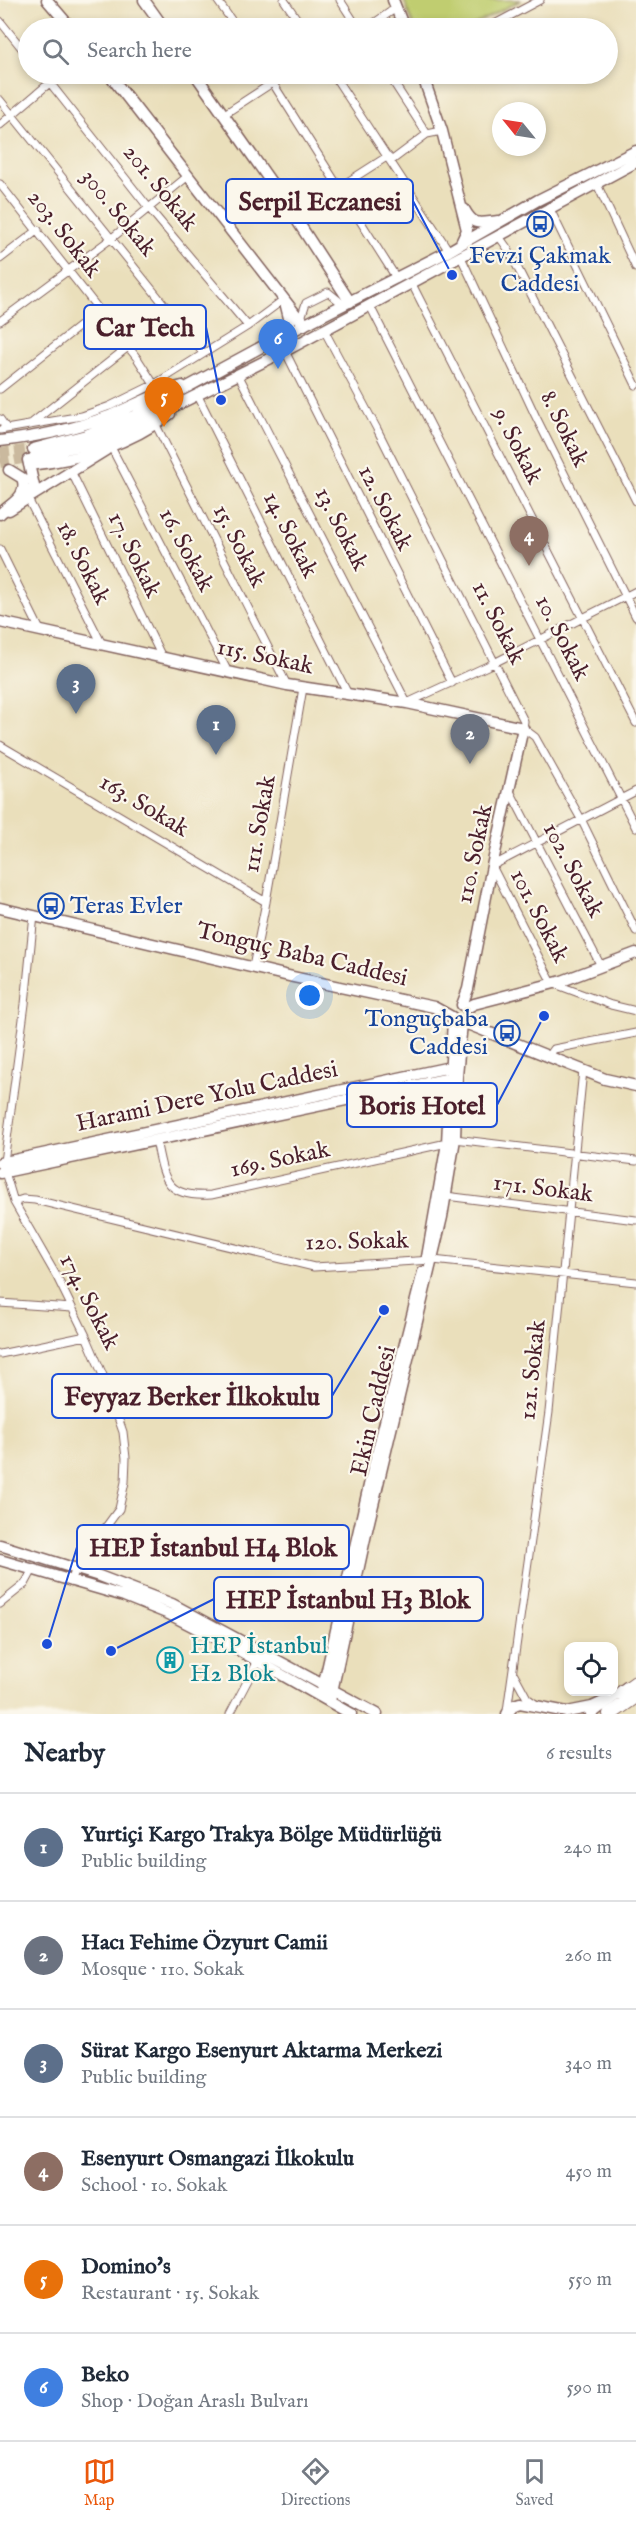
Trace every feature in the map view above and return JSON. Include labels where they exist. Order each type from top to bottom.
[{"type":"highway","points":[[610,1714],[636,1683]]},
{"type":"street","points":[[47,0],[62,18]]},
{"type":"street","points":[[144,0],[157,18]]},
{"type":"street","points":[[217,0],[230,18]]},
{"type":"street","points":[[284,0],[296,18]]},
{"type":"street","points":[[340,0],[350,18]]},
{"type":"street","points":[[506,18],[540,0]]},
{"type":"street","points":[[379,18],[395,4]]},
{"type":"street","points":[[0,21],[18,44]]},
{"type":"street","points":[[0,125],[48,84]]},
{"type":"street","name":"201. Sokak","points":[[52,84],[148,207],[248,326]]},
{"type":"street","points":[[117,84],[304,325]]},
{"type":"street","points":[[202,84],[287,205],[347,304]]},
{"type":"street","points":[[223,115],[270,84]]},
{"type":"street","points":[[273,84],[397,279]]},
{"type":"street","points":[[340,84],[449,251]]},
{"type":"street","points":[[394,84],[427,134]]},
{"type":"street","points":[[426,84],[442,131],[467,230],[460,245]]},
{"type":"street","name":"300. Sokak","points":[[0,100],[203,353]]},
{"type":"street","points":[[338,188],[427,134],[442,131]]},
{"type":"street","points":[[5,470],[134,416],[281,336],[397,279],[599,168],[636,151]]},
{"type":"street","points":[[31,459],[70,450],[113,436],[285,351],[636,162]]},
{"type":"street","points":[[0,321],[112,238],[188,176]]},
{"type":"street","points":[[596,182],[636,268]]},
{"type":"street","name":"203. Sokak","points":[[2,189],[38,230],[155,384]]},
{"type":"street","points":[[459,201],[472,222],[478,224],[501,221]]},
{"type":"street","points":[[549,207],[636,385]]},
{"type":"street","points":[[0,259],[38,230]]},
{"type":"street","points":[[498,235],[508,249],[636,501]]},
{"type":"street","name":"8. Sokak","points":[[461,257],[535,415],[636,617]]},
{"type":"street","name":"9. Sokak","points":[[412,284],[636,723]]},
{"type":"street","points":[[304,325],[302,315],[306,303],[328,292],[347,304]]},
{"type":"street","points":[[0,419],[4,430],[82,416],[110,406],[155,384],[284,302]]},
{"type":"street","points":[[281,336],[290,322],[284,302]]},
{"type":"street","name":"10. Sokak","points":[[370,306],[636,828]]},
{"type":"street","points":[[0,389],[100,310]]},
{"type":"street","name":"11. Sokak","points":[[324,330],[496,662],[524,721],[523,728],[536,737],[581,819],[636,931]]},
{"type":"street","points":[[31,424],[128,347]]},
{"type":"street","name":"12. Sokak","points":[[285,351],[452,683]]},
{"type":"street","name":"13. Sokak","points":[[238,374],[407,703]]},
{"type":"street","points":[[155,384],[169,389]]},
{"type":"street","points":[[154,396],[155,384]]},
{"type":"street","points":[[0,441],[20,439],[77,426],[169,389],[191,384]]},
{"type":"street","points":[[0,514],[111,447],[156,425],[197,394]]},
{"type":"street","name":"14. Sokak","points":[[197,394],[348,694]]},
{"type":"street","name":"15. Sokak","points":[[156,425],[287,684]]},
{"type":"street","points":[[20,439],[26,446],[31,459],[34,486],[28,499]]},
{"type":"street","points":[[31,459],[60,460],[111,447]]},
{"type":"street","name":"16. Sokak","points":[[111,447],[228,672]]},
{"type":"street","points":[[0,514],[21,495],[24,489],[22,478],[5,470]]},
{"type":"street","name":"17. Sokak","points":[[71,471],[162,657]]},
{"type":"street","name":"18. Sokak","points":[[28,499],[102,644]]},
{"type":"street","points":[[0,549],[41,632]]},
{"type":"street","points":[[407,703],[496,662],[636,591]]},
{"type":"street","name":"115. Sokak","points":[[0,622],[287,684],[407,703],[523,728]]},
{"type":"street","name":"111. Sokak","points":[[253,967],[303,687]]},
{"type":"street","name":"110. Sokak","points":[[462,1014],[469,996],[468,989],[492,866],[523,728]]},
{"type":"street","name":"163. Sokak","points":[[0,745],[143,827],[266,902]]},
{"type":"street","name":"102. Sokak","points":[[510,791],[601,966]]},
{"type":"street","points":[[492,866],[636,791]]},
{"type":"street","name":"101. Sokak","points":[[492,866],[552,983]]},
{"type":"street","name":"Tonguç Baba Caddesi","points":[[0,908],[462,1014]]},
{"type":"street","points":[[2,1168],[25,1004],[34,915]]},
{"type":"street","points":[[636,953],[552,983],[483,1003],[462,1014],[480,1029],[605,1079],[636,1086]]},
{"type":"street","points":[[552,983],[611,1005],[636,1011]]},
{"type":"street","name":"Ekin Caddesi","points":[[327,1694],[446,1196],[451,1141],[453,1072],[462,1014]]},
{"type":"street","points":[[549,1056],[554,1050],[636,1033]]},
{"type":"street","name":"121. Sokak","points":[[507,1714],[535,1519],[564,1273],[583,1070]]},
{"type":"street","name":"Harami Dere Yolu Caddesi","points":[[2,1168],[453,1072]]},
{"type":"street","name":"Harami Dere Yolu Caddesi","points":[[88,1150],[156,1140],[453,1072]]},
{"type":"street","name":"169. Sokak","points":[[156,1140],[166,1181],[176,1190],[190,1196],[211,1195],[451,1141],[636,1161]]},
{"type":"street","name":"Ekin Caddesi","points":[[430,1260],[451,1141]]},
{"type":"street","name":"174. Sokak","points":[[2,1168],[14,1202],[86,1336],[105,1380],[123,1432],[126,1482],[119,1509],[76,1568],[71,1582]]},
{"type":"street","name":"171. Sokak","points":[[446,1196],[636,1220]]},
{"type":"street","name":"120. Sokak","points":[[14,1202],[23,1199],[35,1200],[314,1267],[430,1260],[636,1282]]},
{"type":"street","points":[[0,1303],[72,1308]]},
{"type":"street","points":[[0,1354],[86,1336]]},
{"type":"street","points":[[0,1545],[76,1568],[172,1604],[327,1694],[351,1714]]},
{"type":"street","points":[[0,1560],[158,1608],[327,1694],[377,1714]]},
{"type":"street","points":[[0,1604],[25,1584],[32,1571]]},
{"type":"street","points":[[230,1714],[258,1660]]},
{"type":"street","points":[[514,1674],[527,1698],[538,1706]]},
{"type":"street","points":[[591,1714],[629,1694],[636,1678]]},
{"type":"street","points":[[507,1714],[514,1705],[520,1703],[557,1711],[576,1711],[629,1694]]},
{"type":"green space","points":[[404,0],[521,0],[487,18],[410,18]]},
{"type":"tunnel","points":[[0,453],[33,449]]},
{"type":"tunnel","points":[[0,463],[34,457]]},
{"type":"place","name":"Fevzi Çakmak Caddesi","points":[[540,224]]},
{"type":"place","name":"Serpil Eczanesi","points":[[452,275]]},
{"type":"place","name":"Beko","points":[[278,369]]},
{"type":"place","name":"Car Tech","points":[[221,400]]},
{"type":"place","name":"Domino's","points":[[164,427]]},
{"type":"place","name":"Esenyurt Osmangazi İlkokulu","points":[[529,566]]},
{"type":"place","name":"Sürat Kargo Esenyurt Aktarma Merkezi","points":[[76,714]]},
{"type":"place","name":"Yurtiçi Kargo Trakya Bölge Müdürlüğü","points":[[216,755]]},
{"type":"place","name":"Hacı Fehime Özyurt Camii","points":[[470,764]]},
{"type":"place","name":"Teras Evler","points":[[51,906]]},
{"type":"place","name":"Boris Hotel","points":[[544,1016]]},
{"type":"place","name":"Tonguçbaba Caddesi","points":[[507,1033]]},
{"type":"place","name":"Feyyaz Berker İlkokulu","points":[[384,1310]]},
{"type":"place","name":"HEP İstanbul H4 Blok","points":[[47,1644]]},
{"type":"place","name":"HEP İstanbul H3 Blok","points":[[111,1651]]},
{"type":"place","name":"HEP İstanbul H2 Blok","points":[[170,1660]]}]
